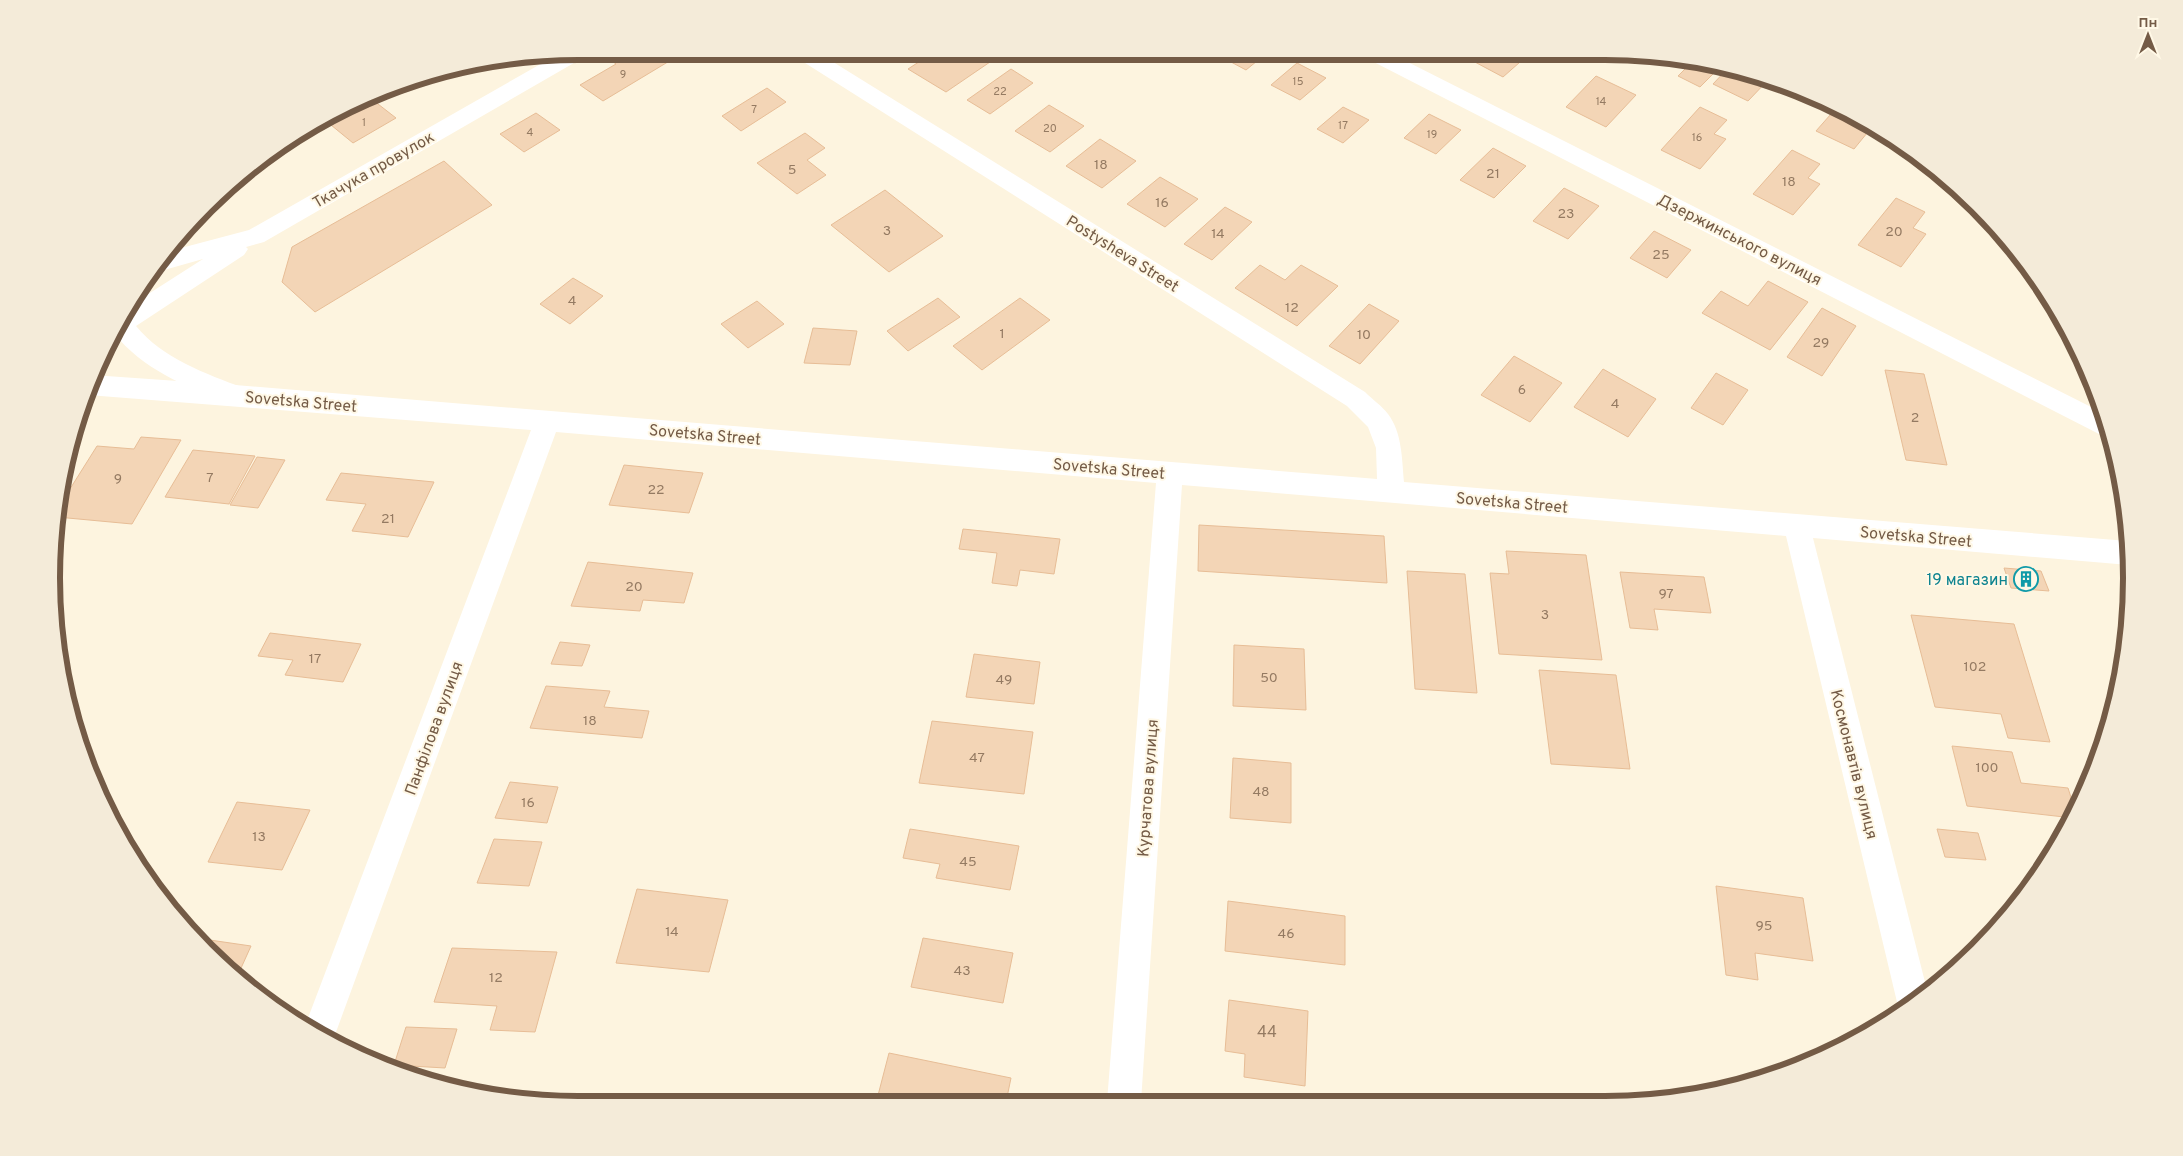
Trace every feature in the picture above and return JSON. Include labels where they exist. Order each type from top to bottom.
[{"type":"street","name":"Ткачука провулок","points":[[170,259],[256,236],[562,60]]},
{"type":"street","name":"Postysheva Street","points":[[814,60],[1356,399],[1379,421],[1389,448],[1391,492]]},
{"type":"street","name":"Дзержинського вулиця","points":[[1387,60],[2099,421]]},
{"type":"street","points":[[130,318],[256,236]]},
{"type":"street","points":[[124,328],[138,344],[160,359],[196,380],[235,395]]},
{"type":"street","name":"Sovetska Street","points":[[97,386],[235,395],[2122,552]]},
{"type":"street","name":"Панфілова вулиця","points":[[321,1028],[547,421]]},
{"type":"street","name":"Курчатова вулиця","points":[[1124,1096],[1170,474]]},
{"type":"street","name":"Космонавтів вулиця","points":[[1797,526],[1912,995]]},
{"type":"building","points":[[671,60],[603,101],[580,85],[616,64],[612,61]]},
{"type":"building","points":[[922,60],[987,60],[990,62],[946,92],[908,69]]},
{"type":"building","points":[[1227,60],[1258,60],[1246,70]]},
{"type":"building","points":[[1474,60],[1522,60],[1503,77],[1473,61]]},
{"type":"building","points":[[1297,63],[1326,78],[1300,100],[1271,85]]},
{"type":"building","points":[[1687,67],[1715,72],[1700,87],[1678,76]]},
{"type":"building","points":[[1011,69],[1033,83],[990,114],[967,100]]},
{"type":"building","points":[[1722,74],[1764,85],[1748,101],[1713,84]]},
{"type":"building","points":[[1596,76],[1636,95],[1606,127],[1566,107]]},
{"type":"building","points":[[767,88],[786,102],[741,131],[722,116]]},
{"type":"building","points":[[375,101],[396,118],[353,143],[331,125],[355,112],[354,111]]},
{"type":"building","points":[[1049,105],[1084,126],[1050,152],[1015,131]]},
{"type":"building","points":[[1343,107],[1369,120],[1343,143],[1317,129]]},
{"type":"building","points":[[1700,107],[1727,120],[1714,134],[1726,139],[1700,169],[1661,150]]},
{"type":"building","points":[[1832,112],[1868,132],[1854,149],[1816,131]]},
{"type":"building","points":[[536,113],[560,130],[524,152],[500,134]]},
{"type":"building","points":[[1429,114],[1461,130],[1436,154],[1404,138]]},
{"type":"building","points":[[805,133],[825,148],[807,160],[826,175],[797,194],[757,163]]},
{"type":"building","points":[[1100,139],[1136,161],[1102,188],[1066,166]]},
{"type":"building","points":[[1493,148],[1526,166],[1494,198],[1460,180]]},
{"type":"building","points":[[1792,150],[1820,164],[1808,178],[1820,184],[1793,215],[1753,194]]},
{"type":"building","points":[[444,161],[492,205],[315,312],[282,282],[292,247]]},
{"type":"building","points":[[1160,177],[1198,199],[1165,227],[1127,204]]},
{"type":"building","points":[[1564,188],[1599,206],[1568,239],[1533,221]]},
{"type":"building","points":[[885,190],[943,236],[889,272],[831,225]]},
{"type":"building","points":[[1896,198],[1925,212],[1913,228],[1926,234],[1901,267],[1858,245]]},
{"type":"building","points":[[1225,207],[1252,222],[1212,260],[1184,244]]},
{"type":"building","points":[[1654,231],[1691,250],[1667,278],[1630,258]]},
{"type":"building","points":[[1260,265],[1285,280],[1301,265],[1338,286],[1297,326],[1235,288]]},
{"type":"building","points":[[573,278],[603,296],[570,324],[540,304]]},
{"type":"building","points":[[1768,281],[1808,302],[1770,350],[1702,313],[1721,291],[1748,306]]},
{"type":"building","points":[[938,298],[960,317],[908,351],[887,331]]},
{"type":"building","points":[[1020,298],[1050,320],[982,370],[953,346]]},
{"type":"building","points":[[757,301],[784,324],[748,348],[721,324]]},
{"type":"building","points":[[1369,304],[1399,321],[1360,364],[1329,346]]},
{"type":"building","points":[[1822,308],[1856,326],[1822,376],[1787,357]]},
{"type":"building","points":[[813,328],[857,331],[850,365],[804,363]]},
{"type":"building","points":[[1514,356],[1562,383],[1530,422],[1481,395]]},
{"type":"building","points":[[1603,369],[1656,399],[1628,437],[1574,407]]},
{"type":"building","points":[[1885,370],[1924,374],[1947,465],[1906,460]]},
{"type":"building","points":[[1716,373],[1748,390],[1723,425],[1691,408]]},
{"type":"building","points":[[141,437],[181,440],[132,524],[63,518],[67,494],[97,446],[134,449]]},
{"type":"building","points":[[193,450],[255,456],[229,504],[165,497]]},
{"type":"building","points":[[257,457],[285,460],[258,508],[230,505]]},
{"type":"building","points":[[624,465],[703,473],[689,513],[609,505]]},
{"type":"building","points":[[341,473],[434,482],[408,537],[352,531],[366,504],[326,500]]},
{"type":"building","points":[[1199,525],[1384,536],[1387,583],[1198,571]]},
{"type":"building","points":[[963,529],[1060,539],[1054,574],[1020,570],[1017,586],[992,583],[997,553],[959,549]]},
{"type":"building","points":[[1506,551],[1586,555],[1602,660],[1499,654],[1490,573],[1509,574]]},
{"type":"building","points":[[588,562],[693,573],[684,603],[643,600],[640,611],[571,606]]},
{"type":"building","name":"19 магазин","points":[[2004,568],[2041,571],[2049,591],[2011,588]]},
{"type":"building","points":[[1407,571],[1465,574],[1477,693],[1415,689]]},
{"type":"building","points":[[1620,572],[1704,577],[1711,613],[1654,609],[1658,630],[1630,628]]},
{"type":"building","points":[[1911,615],[2014,624],[2050,742],[2008,738],[2001,714],[1935,707]]},
{"type":"building","points":[[270,633],[361,644],[343,682],[285,675],[293,660],[258,656]]},
{"type":"building","points":[[560,642],[590,645],[582,666],[551,664]]},
{"type":"building","points":[[1234,645],[1304,649],[1306,710],[1233,706]]},
{"type":"building","points":[[974,654],[1040,662],[1034,704],[966,697]]},
{"type":"building","points":[[1539,670],[1616,675],[1630,769],[1551,764]]},
{"type":"building","points":[[546,686],[610,691],[604,707],[649,711],[642,738],[530,728]]},
{"type":"building","points":[[932,721],[1033,732],[1024,794],[919,783]]},
{"type":"building","points":[[1952,746],[2012,752],[2021,783],[2068,788],[2072,802],[2065,817],[1967,806]]},
{"type":"building","points":[[1233,758],[1291,763],[1291,823],[1230,818]]},
{"type":"building","points":[[510,782],[558,787],[547,823],[495,818]]},
{"type":"building","points":[[237,802],[310,810],[282,870],[208,862]]},
{"type":"building","points":[[910,829],[1019,846],[1010,890],[936,878],[940,864],[903,858]]},
{"type":"building","points":[[1937,829],[1978,833],[1986,860],[1945,857]]},
{"type":"building","points":[[494,839],[542,842],[529,886],[477,883]]},
{"type":"building","points":[[1716,886],[1803,898],[1813,961],[1755,953],[1758,980],[1726,975]]},
{"type":"building","points":[[637,889],[728,900],[709,972],[616,963]]},
{"type":"building","points":[[1228,901],[1345,916],[1345,965],[1225,951]]},
{"type":"building","points":[[923,938],[1013,953],[1003,1003],[911,987]]},
{"type":"building","points":[[208,940],[251,946],[240,970]]},
{"type":"building","points":[[452,948],[557,952],[535,1032],[490,1030],[497,1006],[434,1002]]},
{"type":"building","points":[[1229,1000],[1308,1011],[1305,1086],[1244,1077],[1245,1054],[1225,1051]]},
{"type":"building","points":[[406,1027],[457,1029],[445,1068],[402,1065],[395,1063]]},
{"type":"building","points":[[889,1053],[1011,1078],[1007,1096],[878,1096]]},
{"type":"place","name":"19 магазин","points":[[2026,579]]}]
